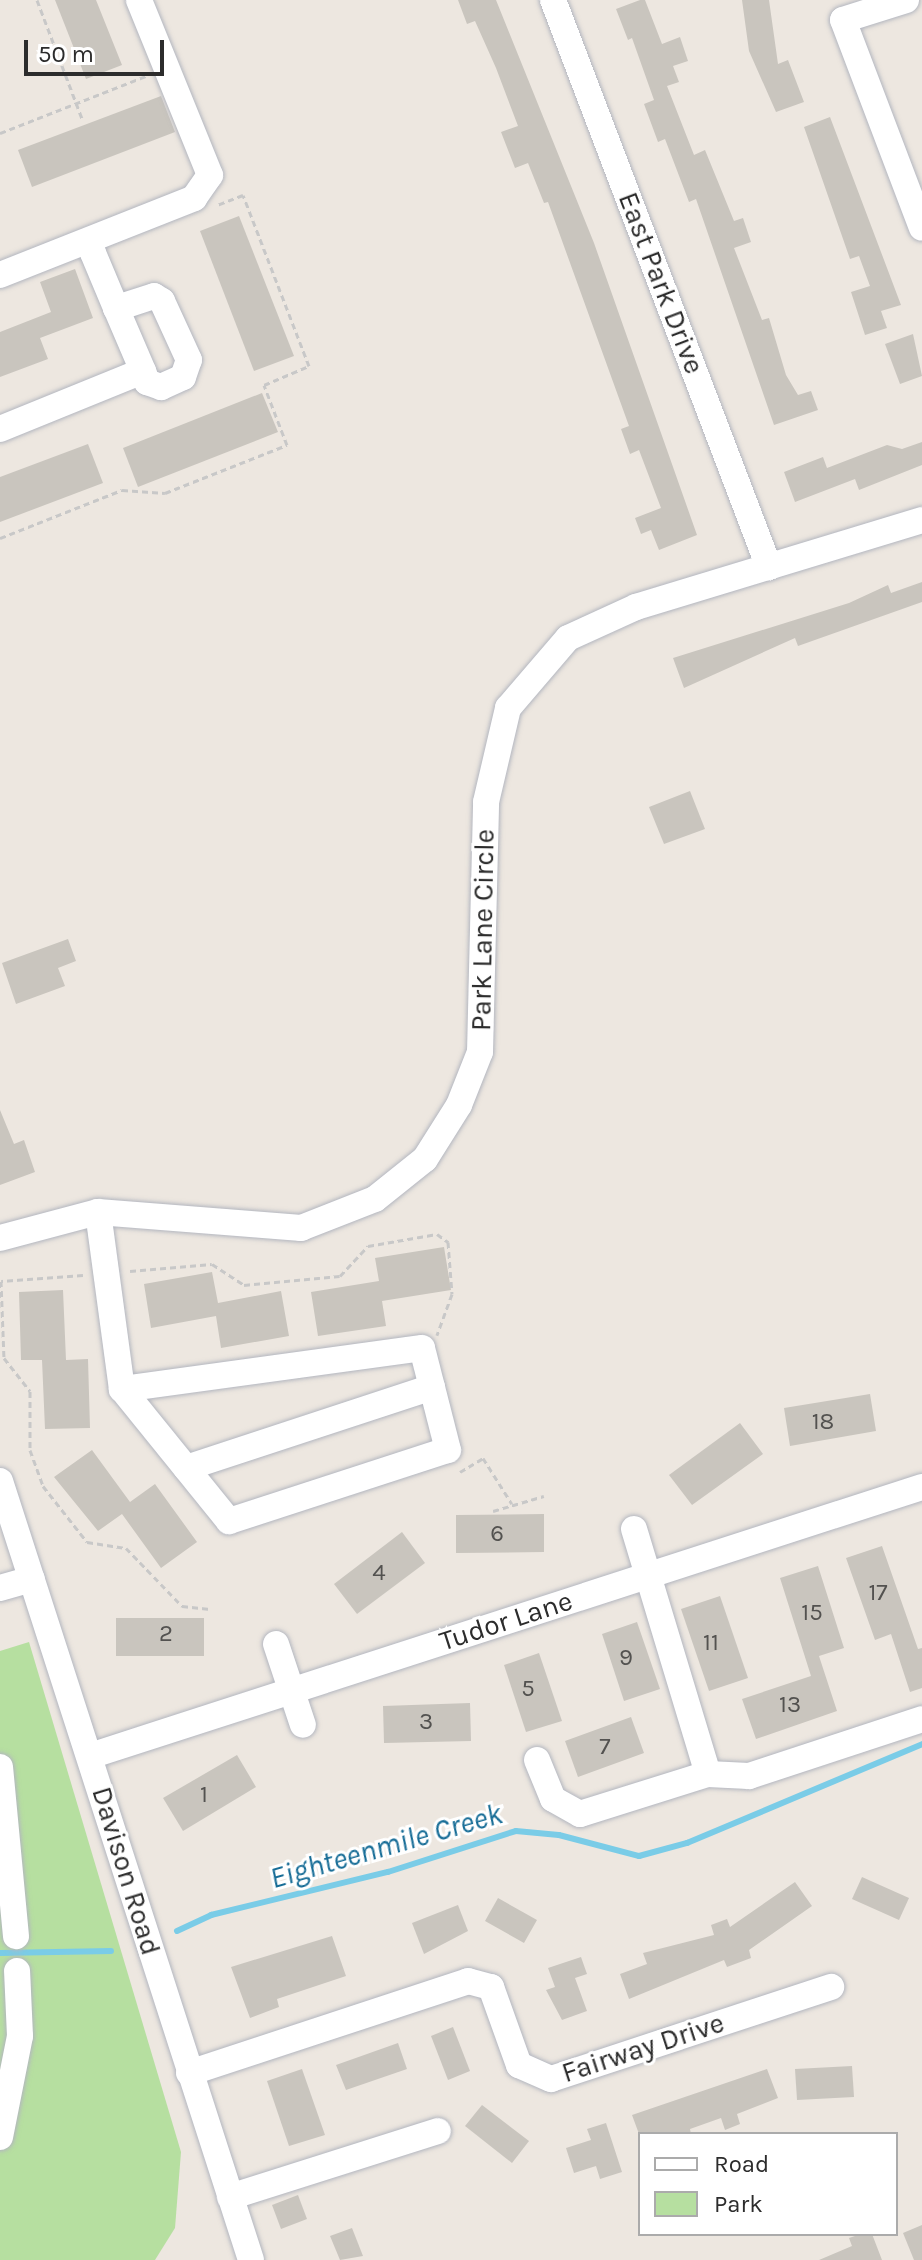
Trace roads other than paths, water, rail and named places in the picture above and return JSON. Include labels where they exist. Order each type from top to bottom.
[{"type":"street","points":[[0,275],[194,198],[210,175],[139,0]]},
{"type":"street","name":"East Park Drive","points":[[553,0],[769,567]]},
{"type":"street","points":[[906,0],[843,20],[922,228]]},
{"type":"street","points":[[88,241],[116,308],[143,371],[147,382],[161,387],[183,377],[189,360],[162,301],[154,296],[116,308]]},
{"type":"street","points":[[0,429],[143,371]]},
{"type":"street","name":"Park Lane Circle","points":[[0,1238],[98,1212],[301,1228],[375,1199],[425,1159],[459,1105],[480,1052],[486,802],[508,708],[568,638],[636,607],[922,520]]},
{"type":"street","points":[[98,1212],[122,1389],[229,1521],[448,1450],[422,1348],[122,1389]]},
{"type":"street","points":[[186,1468],[432,1387]]},
{"type":"street","name":"Davison Road","points":[[0,1481],[251,2260]]},
{"type":"street","name":"Tudor Lane","points":[[90,1756],[922,1487]]},
{"type":"street","points":[[634,1529],[708,1774]]},
{"type":"street","points":[[0,1588],[32,1579]]},
{"type":"street","points":[[276,1644],[303,1725]]},
{"type":"street","points":[[537,1760],[553,1799],[580,1814],[708,1774],[749,1776],[922,1719]]},
{"type":"street","points":[[0,1767],[16,1936]]},
{"type":"street","points":[[0,2137],[20,2036],[17,1971]]},
{"type":"street","name":"Fairway Drive","points":[[189,2073],[468,1981],[491,1987],[519,2065],[551,2079],[831,1987]]},
{"type":"street","points":[[230,2197],[438,2131]]},
{"type":"waterway","name":"Eighteenmile Creek","points":[[177,1931],[211,1915],[388,1872],[516,1831],[559,1835],[639,1856],[687,1843],[922,1744]]},
{"type":"waterway","name":"Eighteenmile Creek","points":[[0,1953],[111,1951]]}]
